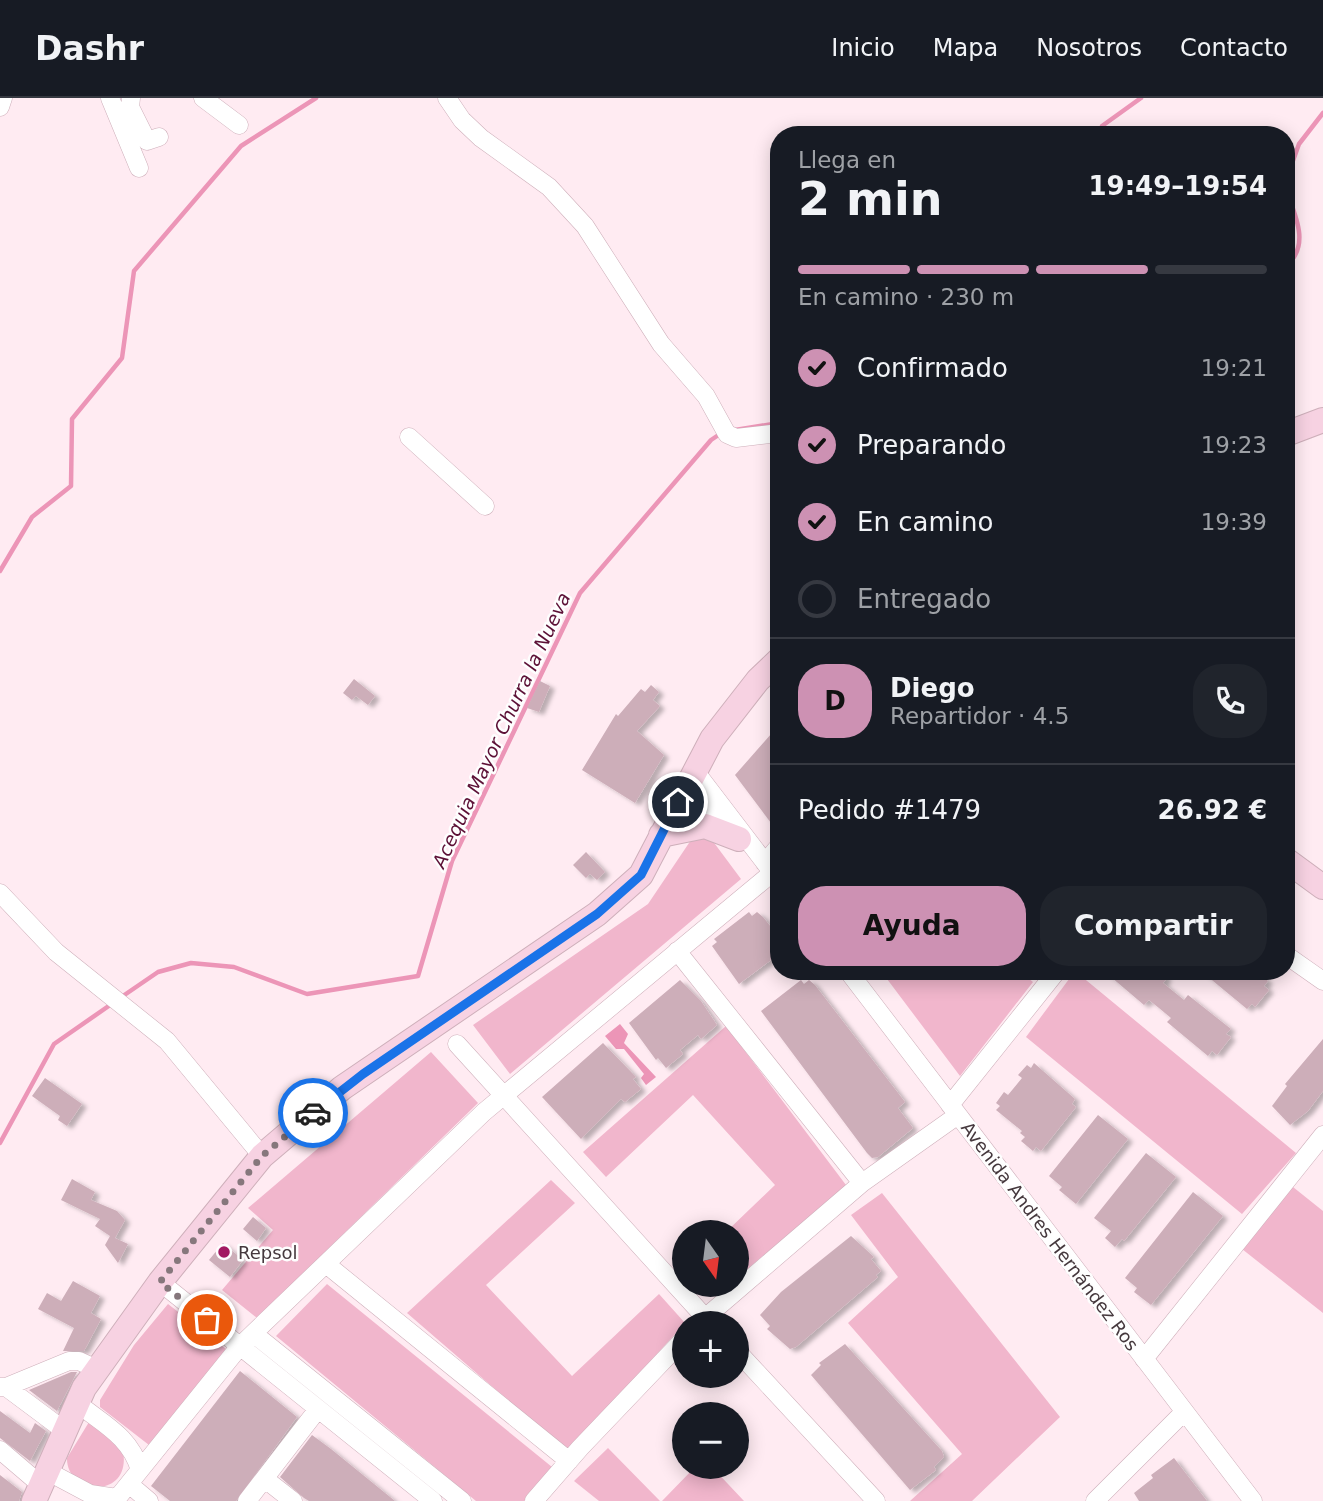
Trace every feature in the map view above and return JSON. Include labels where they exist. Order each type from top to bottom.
[{"type":"main road","points":[[1295,431],[1323,420]]},
{"type":"main road","points":[[1295,445],[1323,434]]},
{"type":"main road","points":[[41,1486],[77,1403],[99,1370],[160,1282],[262,1156],[342,1088],[597,914],[641,875],[720,730],[770,669]]},
{"type":"main road","points":[[720,730],[770,684]]},
{"type":"main road","points":[[661,835],[705,826],[746,843]]},
{"type":"main road","points":[[1295,867],[1323,887]]},
{"type":"street","points":[[0,107],[3,98]]},
{"type":"street","points":[[110,98],[139,168]]},
{"type":"street","points":[[131,98],[130,107],[147,141],[159,137]]},
{"type":"street","points":[[203,98],[239,125]]},
{"type":"street","points":[[447,98],[461,120],[481,138],[549,187],[585,226],[615,268],[651,331],[671,359],[706,396],[725,430],[736,438],[770,434]]},
{"type":"street","points":[[408,437],[485,506]]},
{"type":"street","points":[[691,779],[770,870]]},
{"type":"street","points":[[125,1488],[247,1340],[504,1093],[770,874]]},
{"type":"street","points":[[0,893],[56,952],[116,997],[167,1041],[262,1156]]},
{"type":"street","points":[[677,951],[862,1182]]},
{"type":"street","points":[[1295,961],[1323,981]]},
{"type":"street","name":"Avenida Andres Hernández Ros","points":[[855,980],[1253,1501]]},
{"type":"street","points":[[716,1311],[862,1182],[954,1110],[1051,980]]},
{"type":"street","points":[[457,1044],[504,1093],[696,1311]]},
{"type":"street","points":[[1144,1359],[1323,1135]]},
{"type":"street","points":[[327,1264],[569,1461]]},
{"type":"street","points":[[160,1282],[247,1340],[462,1501]]},
{"type":"street","points":[[247,1340],[318,1409],[428,1500]]},
{"type":"street","points":[[534,1501],[672,1352]]},
{"type":"street","points":[[3,1387],[69,1361],[79,1361],[99,1370]]},
{"type":"street","points":[[749,1364],[876,1501]]},
{"type":"street","points":[[3,1387],[65,1431]]},
{"type":"street","points":[[77,1403],[122,1436],[135,1453],[125,1488]]},
{"type":"street","points":[[247,1501],[318,1409]]},
{"type":"street","points":[[1106,1497],[1184,1412]]},
{"type":"street","points":[[0,1450],[41,1486],[90,1494],[125,1488],[149,1501]]},
{"type":"street","points":[[265,1479],[293,1501]]},
{"type":"shaded area","points":[[709,836],[741,879],[510,1074],[473,1025],[648,904],[691,840]]},
{"type":"shaded area","points":[[888,980],[1033,982],[960,1076]]},
{"type":"shaded area","points":[[1068,980],[1086,980],[1296,1153],[1242,1214],[1026,1037]]},
{"type":"shaded area","points":[[620,1024],[628,1034],[624,1043],[656,1077],[646,1085],[641,1078],[644,1074],[624,1049],[616,1049],[605,1036]]},
{"type":"shaded area","points":[[726,1026],[846,1185],[749,1268],[749,1220],[739,1220],[775,1185],[693,1095],[606,1177],[583,1152]]},
{"type":"shaded area","points":[[431,1052],[478,1103],[257,1318],[222,1290],[273,1230],[248,1208]]},
{"type":"shaded area","points":[[551,1180],[575,1203],[486,1285],[572,1376],[659,1294],[674,1311],[672,1311],[672,1337],[568,1452],[407,1313]]},
{"type":"shaded area","points":[[1293,1187],[1323,1211],[1323,1313],[1242,1249]]},
{"type":"shaded area","points":[[882,1193],[1060,1417],[972,1501],[910,1501],[962,1454],[848,1323],[898,1277],[851,1215]]},
{"type":"shaded area","points":[[327,1284],[552,1467],[524,1501],[476,1501],[276,1336]]},
{"type":"shaded area","points":[[168,1304],[226,1349],[149,1445],[100,1407],[100,1400],[134,1345]]},
{"type":"shaded area","points":[[89,1422],[122,1446],[124,1464],[119,1476],[110,1484],[99,1487],[77,1480],[70,1471],[67,1458]]},
{"type":"shaded area","points":[[608,1448],[660,1501],[599,1501],[574,1481]]},
{"type":"shaded area","points":[[683,1479],[723,1479],[744,1501],[662,1501]]},
{"type":"building","points":[[354,679],[375,696],[368,705],[356,696],[352,700],[343,693]]},
{"type":"building","points":[[540,681],[550,686],[539,712],[527,708]]},
{"type":"building","points":[[651,685],[659,692],[653,700],[660,706],[637,731],[664,755],[635,803],[582,770],[616,714],[618,716],[641,689],[645,692]]},
{"type":"building","points":[[770,735],[770,822],[735,775]]},
{"type":"building","points":[[586,852],[605,872],[597,880],[590,874],[586,878],[573,865]]},
{"type":"building","points":[[749,912],[752,916],[757,912],[770,926],[770,961],[739,984],[712,946],[717,942],[714,939]]},
{"type":"building","points":[[680,980],[701,1001],[717,1025],[701,1039],[698,1035],[680,1050],[683,1054],[666,1068],[658,1058],[656,1060],[629,1023]]},
{"type":"building","points":[[801,980],[804,984],[809,980],[815,985],[905,1102],[898,1108],[913,1128],[878,1157],[872,1158],[867,1153],[761,1011]]},
{"type":"building","points":[[1115,980],[1165,980],[1163,983],[1184,1000],[1188,995],[1231,1029],[1226,1034],[1231,1037],[1217,1055],[1212,1051],[1208,1056],[1167,1022],[1171,1018],[1149,1000],[1144,1005]]},
{"type":"building","points":[[1212,980],[1267,980],[1264,986],[1269,990],[1255,1007],[1252,1004],[1247,1009]]},
{"type":"building","points":[[1323,1039],[1323,1091],[1308,1111],[1290,1125],[1272,1106],[1287,1086],[1285,1084]]},
{"type":"building","points":[[603,1043],[636,1077],[633,1079],[641,1089],[625,1102],[621,1099],[581,1139],[542,1097]]},
{"type":"building","points":[[1034,1063],[1075,1099],[1072,1104],[1076,1107],[1041,1151],[1036,1147],[1033,1151],[1021,1141],[1025,1137],[1020,1133],[1022,1131],[996,1110],[1000,1106],[996,1103],[1004,1092],[1008,1095],[1022,1078],[1018,1075],[1027,1065],[1031,1068]]},
{"type":"building","points":[[45,1078],[82,1104],[67,1126],[58,1120],[60,1116],[32,1096]]},
{"type":"building","points":[[1098,1115],[1128,1139],[1076,1204],[1059,1190],[1062,1187],[1049,1176]]},
{"type":"building","points":[[1146,1153],[1176,1177],[1124,1241],[1122,1239],[1115,1247],[1105,1238],[1111,1231],[1094,1218]]},
{"type":"building","points":[[72,1179],[95,1192],[91,1200],[117,1211],[125,1220],[115,1238],[128,1244],[118,1263],[105,1245],[110,1236],[95,1226],[100,1219],[61,1200]]},
{"type":"building","points":[[1193,1192],[1223,1216],[1151,1305],[1134,1292],[1137,1288],[1125,1278]]},
{"type":"building","points":[[253,1217],[266,1228],[257,1241],[243,1229]]},
{"type":"building","points":[[851,1236],[874,1257],[871,1259],[881,1271],[876,1275],[878,1277],[796,1347],[790,1349],[767,1329],[770,1326],[760,1315],[781,1292]]},
{"type":"building","name":"Repsol","points":[[223,1243],[243,1260],[230,1277],[209,1260]]},
{"type":"building","points":[[73,1281],[100,1296],[91,1313],[101,1319],[84,1351],[63,1351],[74,1328],[38,1309],[47,1293],[61,1301]]},
{"type":"building","points":[[845,1344],[942,1451],[944,1457],[934,1467],[936,1470],[910,1490],[811,1375],[821,1365],[819,1363]]},
{"type":"building","points":[[240,1371],[297,1417],[236,1501],[170,1501],[151,1486]]},
{"type":"building","points":[[71,1372],[77,1372],[57,1411],[29,1390]]},
{"type":"building","points":[[0,1411],[30,1433],[35,1423],[46,1431],[30,1461],[0,1438]]},
{"type":"building","points":[[312,1435],[395,1501],[309,1501],[304,1498],[280,1477]]},
{"type":"building","points":[[1174,1458],[1207,1501],[1139,1501],[1134,1493],[1153,1478],[1151,1475]]},
{"type":"building","points":[[0,1475],[22,1492],[19,1501],[0,1501]]},
{"type":"waterway","points":[[0,571],[32,517],[71,486],[72,419],[122,358],[134,271],[241,146],[316,98]]},
{"type":"waterway","name":"Acequia Mayor Churra la Nueva","points":[[1102,126],[1141,98]]},
{"type":"waterway","points":[[1295,155],[1299,144],[1323,113]]},
{"type":"waterway","points":[[1295,214],[1299,230],[1295,256]]},
{"type":"waterway","name":"Acequia Mayor Churra la Nueva","points":[[735,430],[770,424]]},
{"type":"waterway","name":"Acequia Mayor Churra la Nueva","points":[[120,998],[158,972],[191,963],[234,967],[307,994],[418,976],[452,861],[580,593],[711,440],[723,432]]},
{"type":"waterway","name":"Acequia Mayor Churra la Nueva","points":[[0,1143],[54,1044],[113,1003]]},
{"type":"way so far","points":[[207,1320],[160,1282],[262,1156],[313,1113]]},
{"type":"place","name":"Repsol","points":[[224,1252]]},
{"type":"route","points":[[313,1113],[342,1088],[597,914],[641,875],[678,802]]}]
